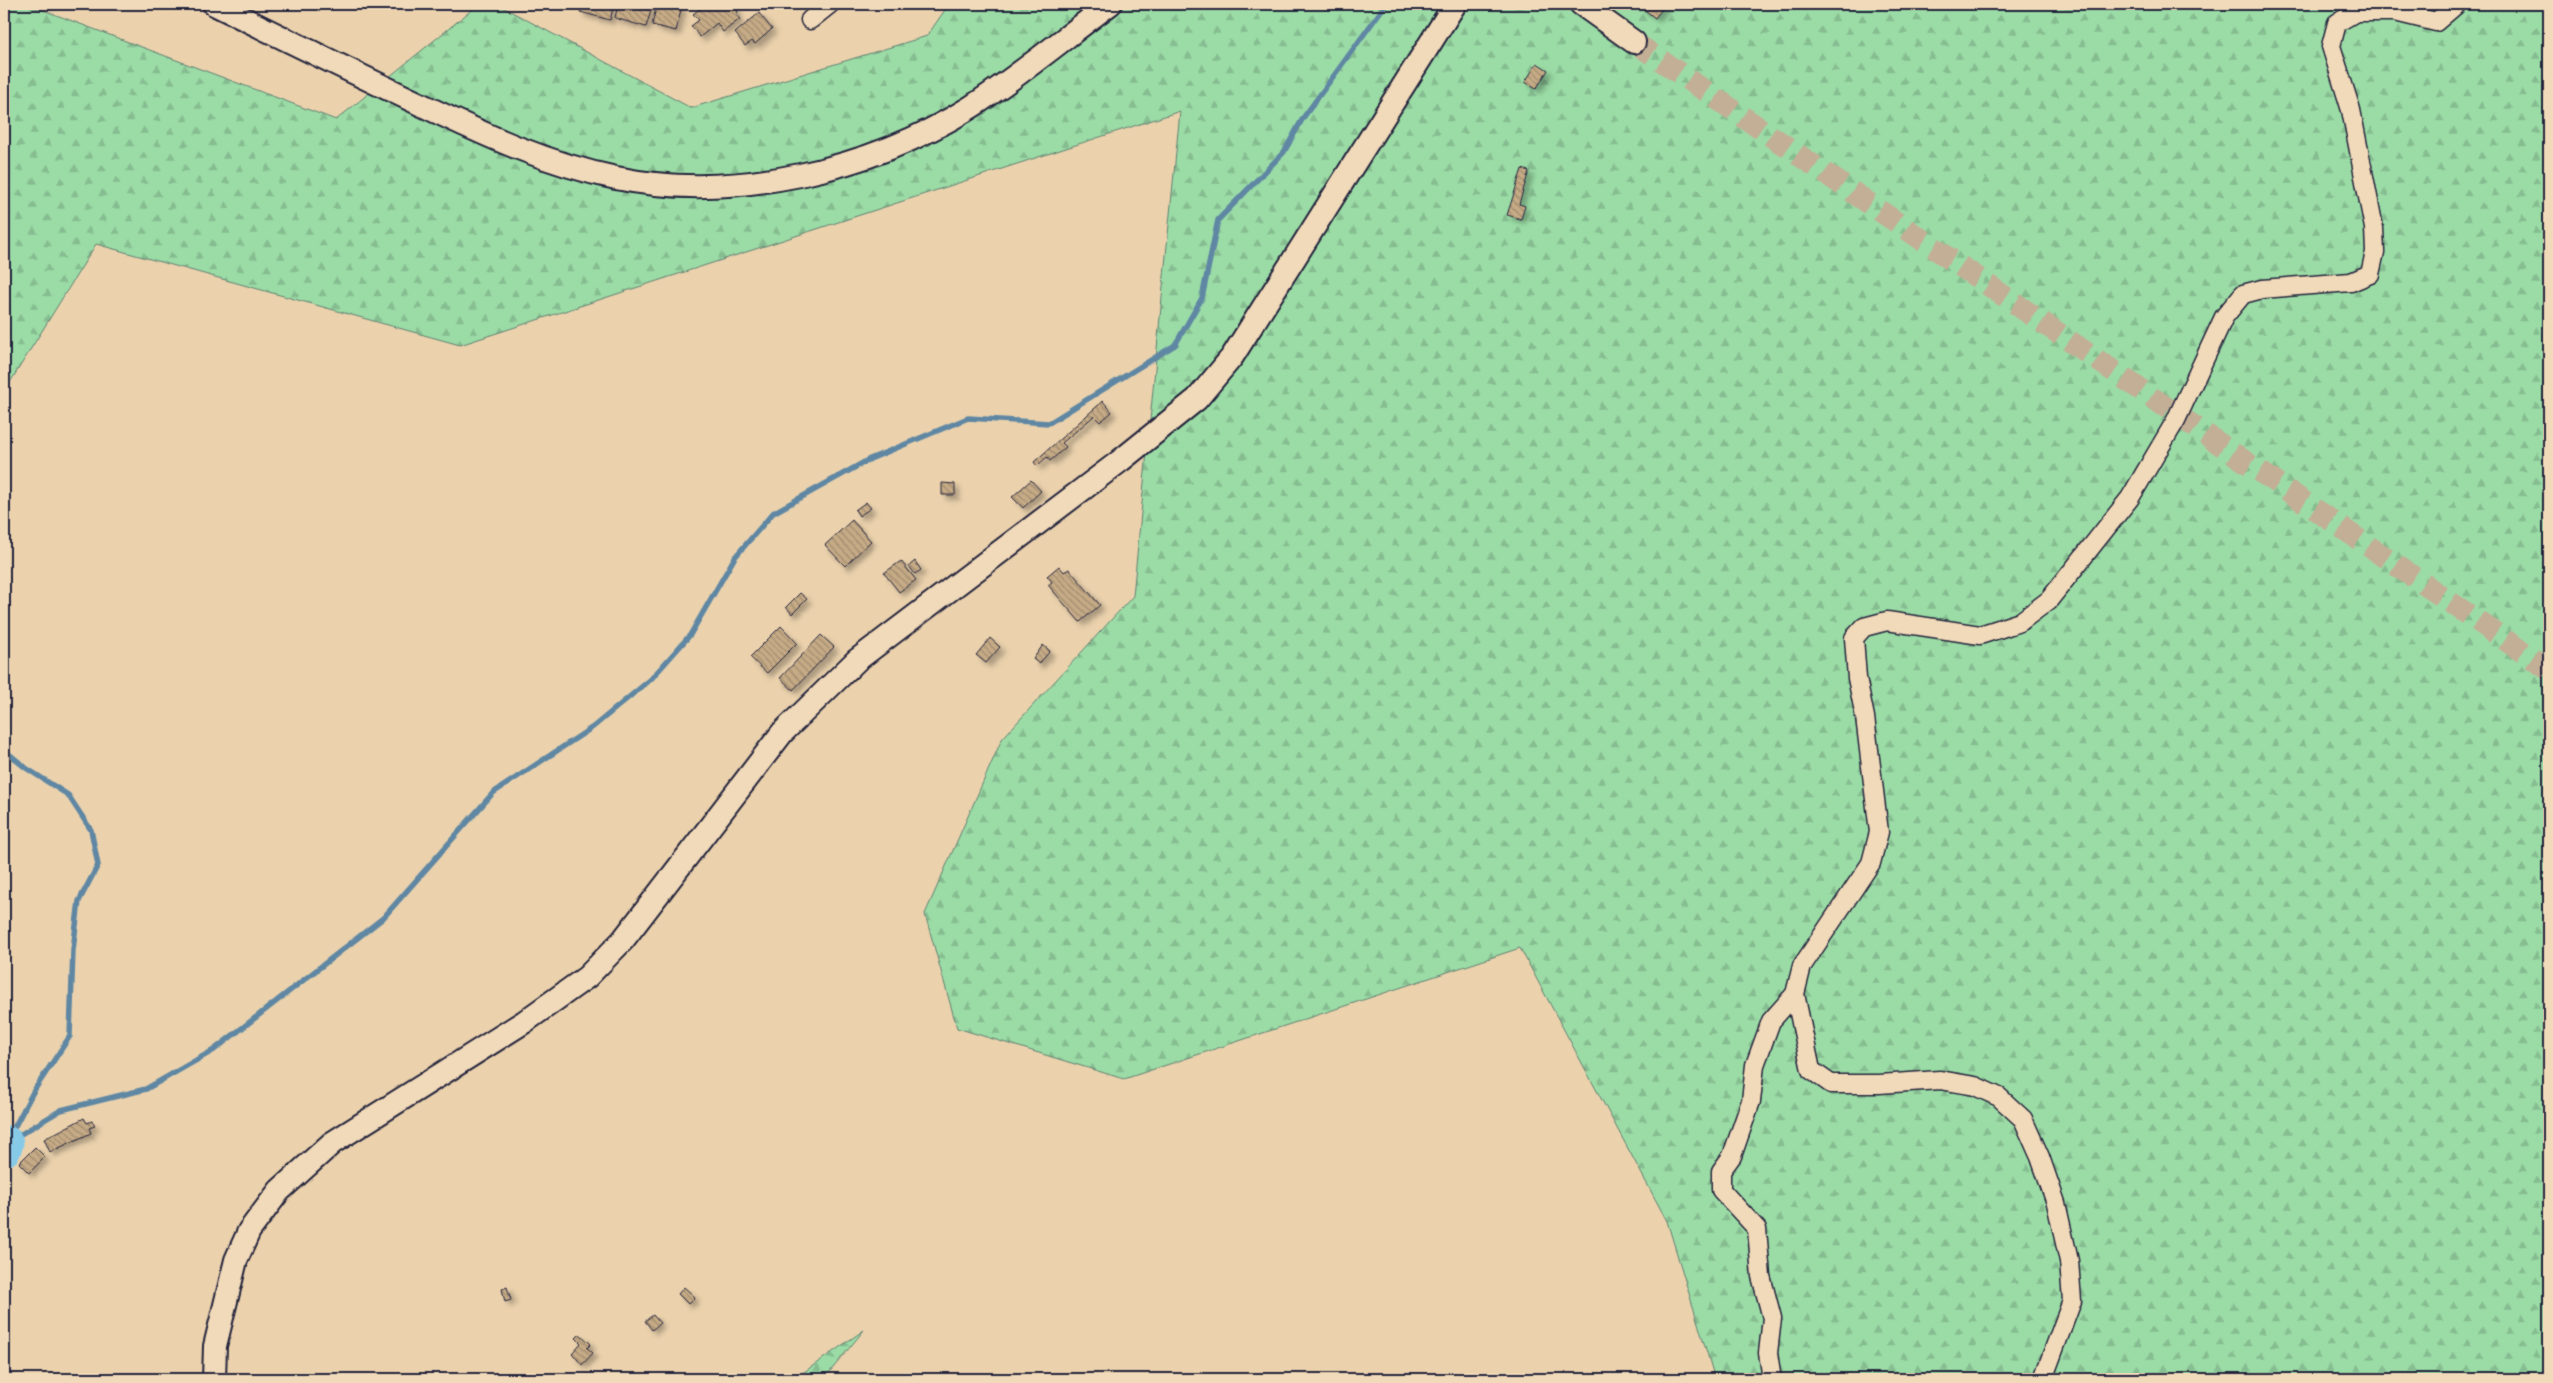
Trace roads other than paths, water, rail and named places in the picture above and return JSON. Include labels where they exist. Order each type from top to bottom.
[{"type":"street","points":[[214,4],[504,144],[572,167],[616,178],[661,184],[726,186],[822,170],[865,157],[914,137],[970,107],[1110,4]]},
{"type":"street","points":[[810,20],[830,4]]},
{"type":"street","points":[[214,1379],[215,1346],[236,1260],[249,1231],[279,1191],[332,1142],[524,1022],[587,977],[623,940],[782,734],[857,660],[1120,461],[1197,399],[1232,357],[1455,4]]},
{"type":"street","points":[[1580,4],[1634,42]]},
{"type":"street","points":[[1772,1379],[1768,1353],[1772,1318],[1761,1276],[1757,1229],[1721,1190],[1721,1172],[1732,1156],[1752,1101],[1755,1065],[1771,1021],[1794,994],[1802,966],[1871,863],[1879,832],[1866,726],[1857,678],[1854,638],[1864,627],[1887,621],[1980,635],[2020,622],[2049,600],[2130,498],[2176,420],[2224,317],[2243,294],[2262,289],[2351,282],[2370,274],[2375,252],[2374,228],[2351,110],[2331,46],[2337,22],[2356,12],[2394,12],[2436,22],[2457,4]]},
{"type":"street","points":[[1794,994],[1811,1070],[1831,1084],[1879,1084],[1940,1080],[1975,1086],[1999,1097],[2023,1119],[2040,1157],[2056,1203],[2069,1261],[2072,1301],[2043,1379]]},
{"type":"waterway","points":[[6,1143],[61,1110],[146,1089],[214,1050],[383,918],[493,793],[593,727],[651,679],[690,635],[735,557],[773,513],[870,459],[968,418],[1049,423],[1175,345],[1202,298],[1218,220],[1284,152],[1303,118],[1386,4]]},
{"type":"waterway","points":[[4,750],[26,768],[68,795],[91,830],[98,865],[79,901],[73,950],[70,1036],[33,1092],[7,1141]]},
{"type":"waterway","points":[[4,1149],[6,1143]]},
{"type":"tunnel","points":[[1634,42],[2549,670]]}]
